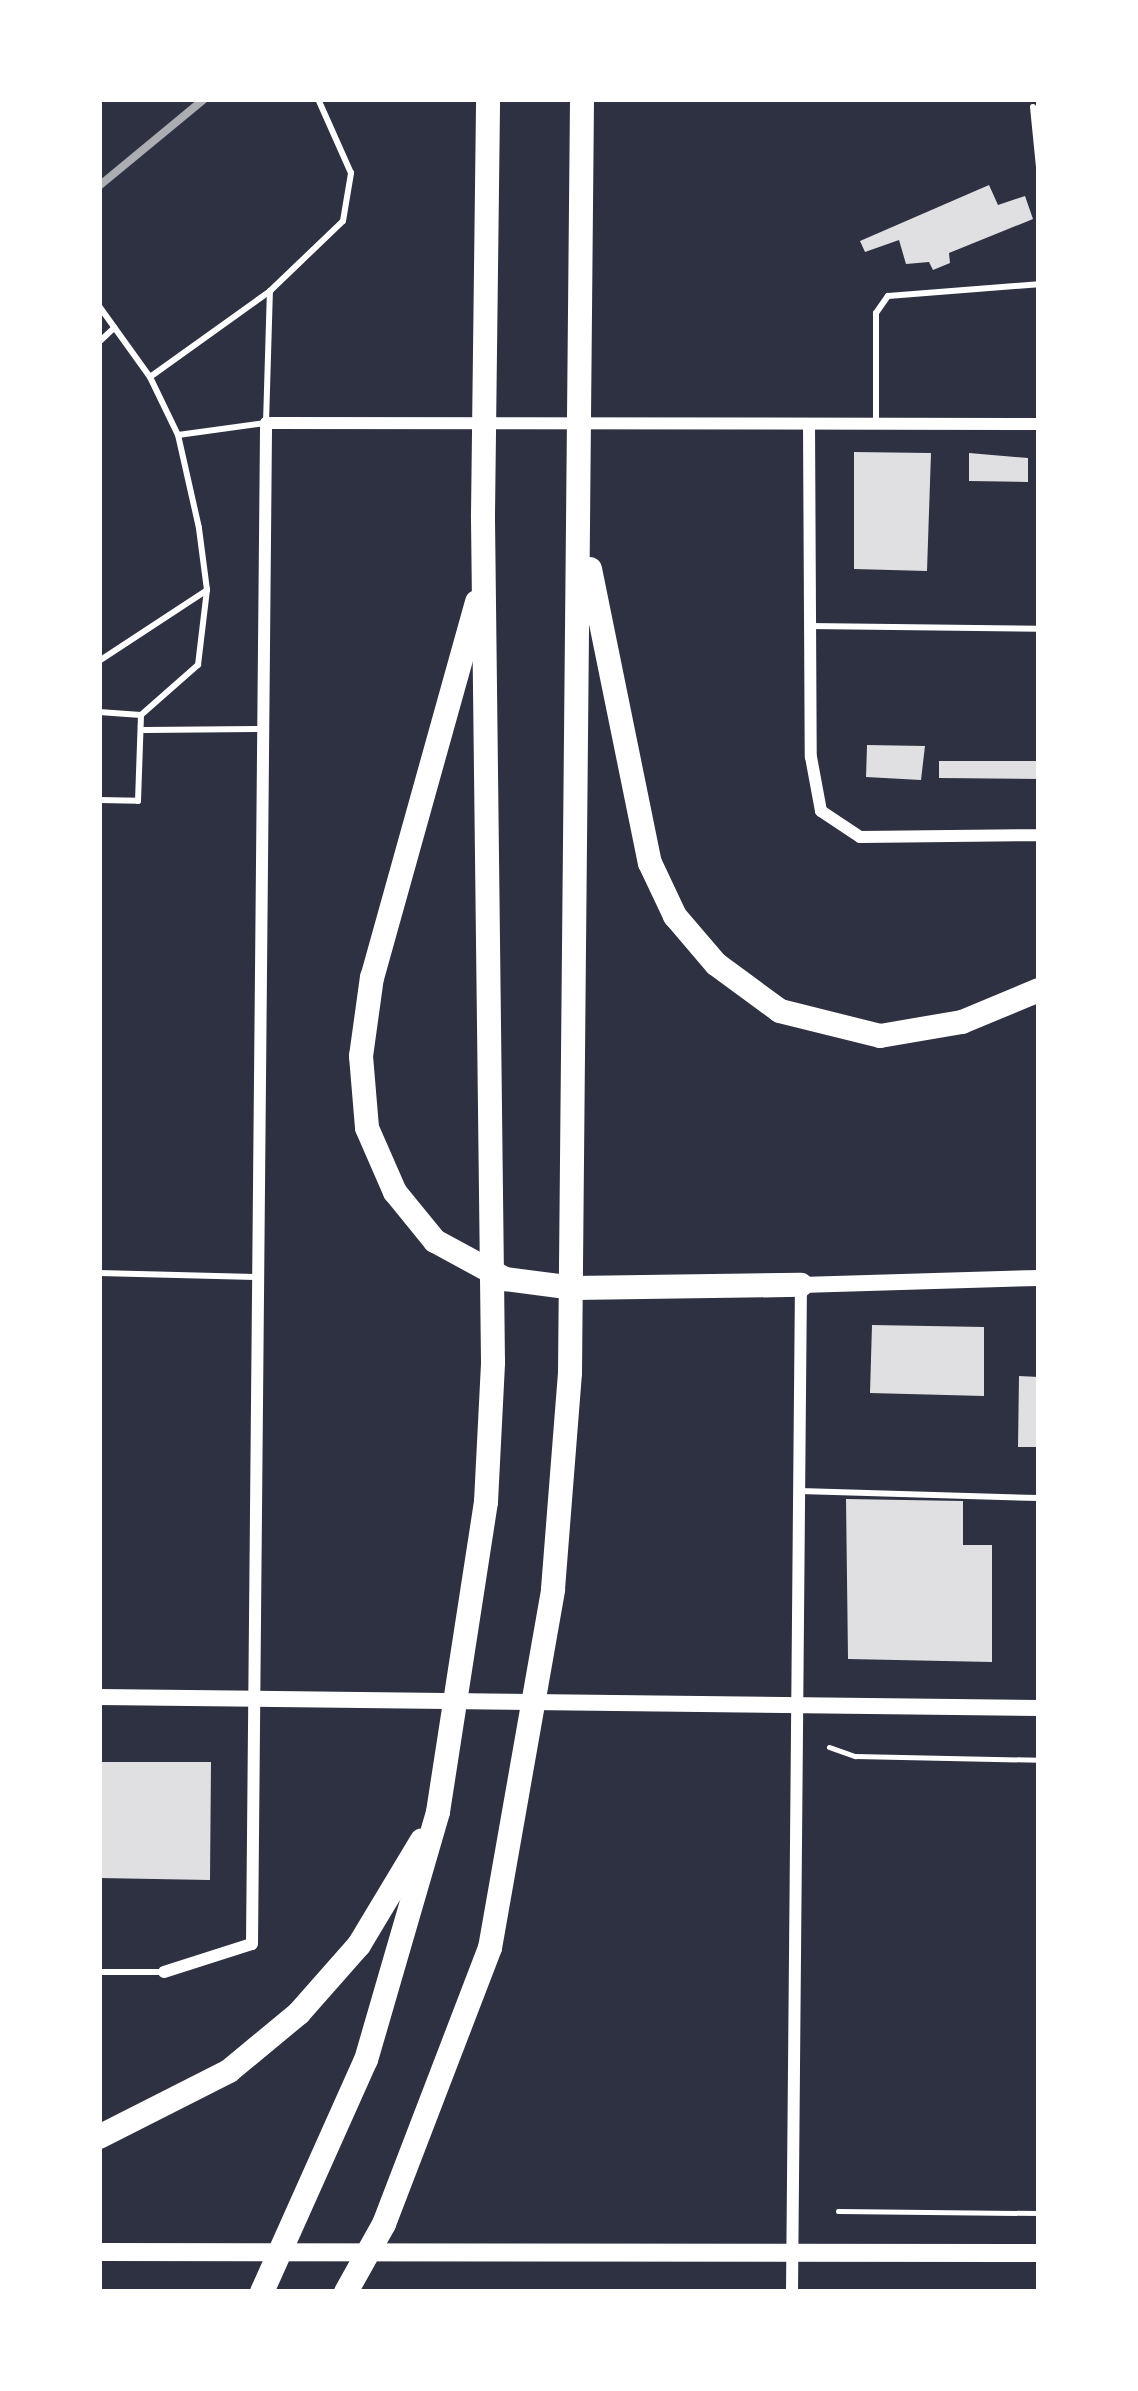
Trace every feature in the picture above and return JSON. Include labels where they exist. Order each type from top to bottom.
[{"type":"highway","points":[[262,2292],[366,2060],[438,1812],[476,1596],[493,1362],[483,515],[488,99]]},
{"type":"highway","points":[[346,2292],[411,2153],[490,1948],[518,1817],[554,1589],[570,1372],[566,1190],[582,99]]},
{"type":"highway","points":[[579,524],[650,863],[675,916],[716,964],[780,1011],[880,1036],[962,1022],[1039,990]]},
{"type":"highway","points":[[485,571],[372,977],[361,1056],[367,1128],[385,1171],[435,1240],[505,1280],[574,1288],[801,1285]]},
{"type":"highway","points":[[99,2137],[229,2071],[299,2013],[358,1945],[438,1812]]},
{"type":"main road","points":[[99,2252],[1039,2254]]},
{"type":"street","points":[[164,1972],[252,1944],[266,423],[1039,424]]},
{"type":"street","points":[[809,424],[812,757],[821,811],[860,837],[1039,835]]},
{"type":"street","points":[[792,2292],[801,1285],[1039,1278]]},
{"type":"street","points":[[99,1697],[1039,1708]]},
{"type":"lane","points":[[151,377],[270,291],[343,221],[351,173],[318,99]]},
{"type":"lane","points":[[1033,107],[1039,167]]},
{"type":"lane","points":[[876,424],[876,314],[887,296],[1039,284]]},
{"type":"lane","points":[[178,435],[266,423],[270,291]]},
{"type":"lane","points":[[99,305],[151,377],[178,435],[207,590],[198,664],[141,715],[99,712]]},
{"type":"lane","points":[[99,342],[115,328]]},
{"type":"lane","points":[[99,661],[207,590]]},
{"type":"lane","points":[[809,626],[1039,629]]},
{"type":"lane","points":[[99,800],[138,801],[141,715]]},
{"type":"lane","points":[[144,730],[262,729]]},
{"type":"lane","points":[[99,1273],[255,1276]]},
{"type":"lane","points":[[800,1491],[1039,1498]]},
{"type":"lane","points":[[99,1972],[164,1972]]},
{"type":"path","points":[[830,1747],[855,1756],[1039,1760]]},
{"type":"path","points":[[838,2212],[1039,2213]]},
{"type":"building","points":[[989,185],[998,205],[1025,196],[1033,219],[949,253],[950,263],[933,270],[929,262],[906,264],[899,240],[865,252],[860,241]]},
{"type":"building","points":[[854,452],[931,453],[927,571],[854,569]]},
{"type":"building","points":[[969,453],[1028,458],[1028,482],[969,481]]},
{"type":"building","points":[[867,745],[925,746],[921,780],[866,777]]},
{"type":"building","points":[[939,761],[1039,761],[1039,779],[939,778]]},
{"type":"building","points":[[872,1325],[984,1327],[984,1396],[870,1393]]},
{"type":"building","points":[[1019,1376],[1039,1377],[1039,1447],[1018,1447]]},
{"type":"building","points":[[846,1499],[963,1501],[963,1545],[992,1545],[992,1662],[848,1659]]},
{"type":"building","points":[[99,1762],[211,1762],[210,1880],[99,1878]]},
{"type":"railway","points":[[99,186],[204,99]]}]
